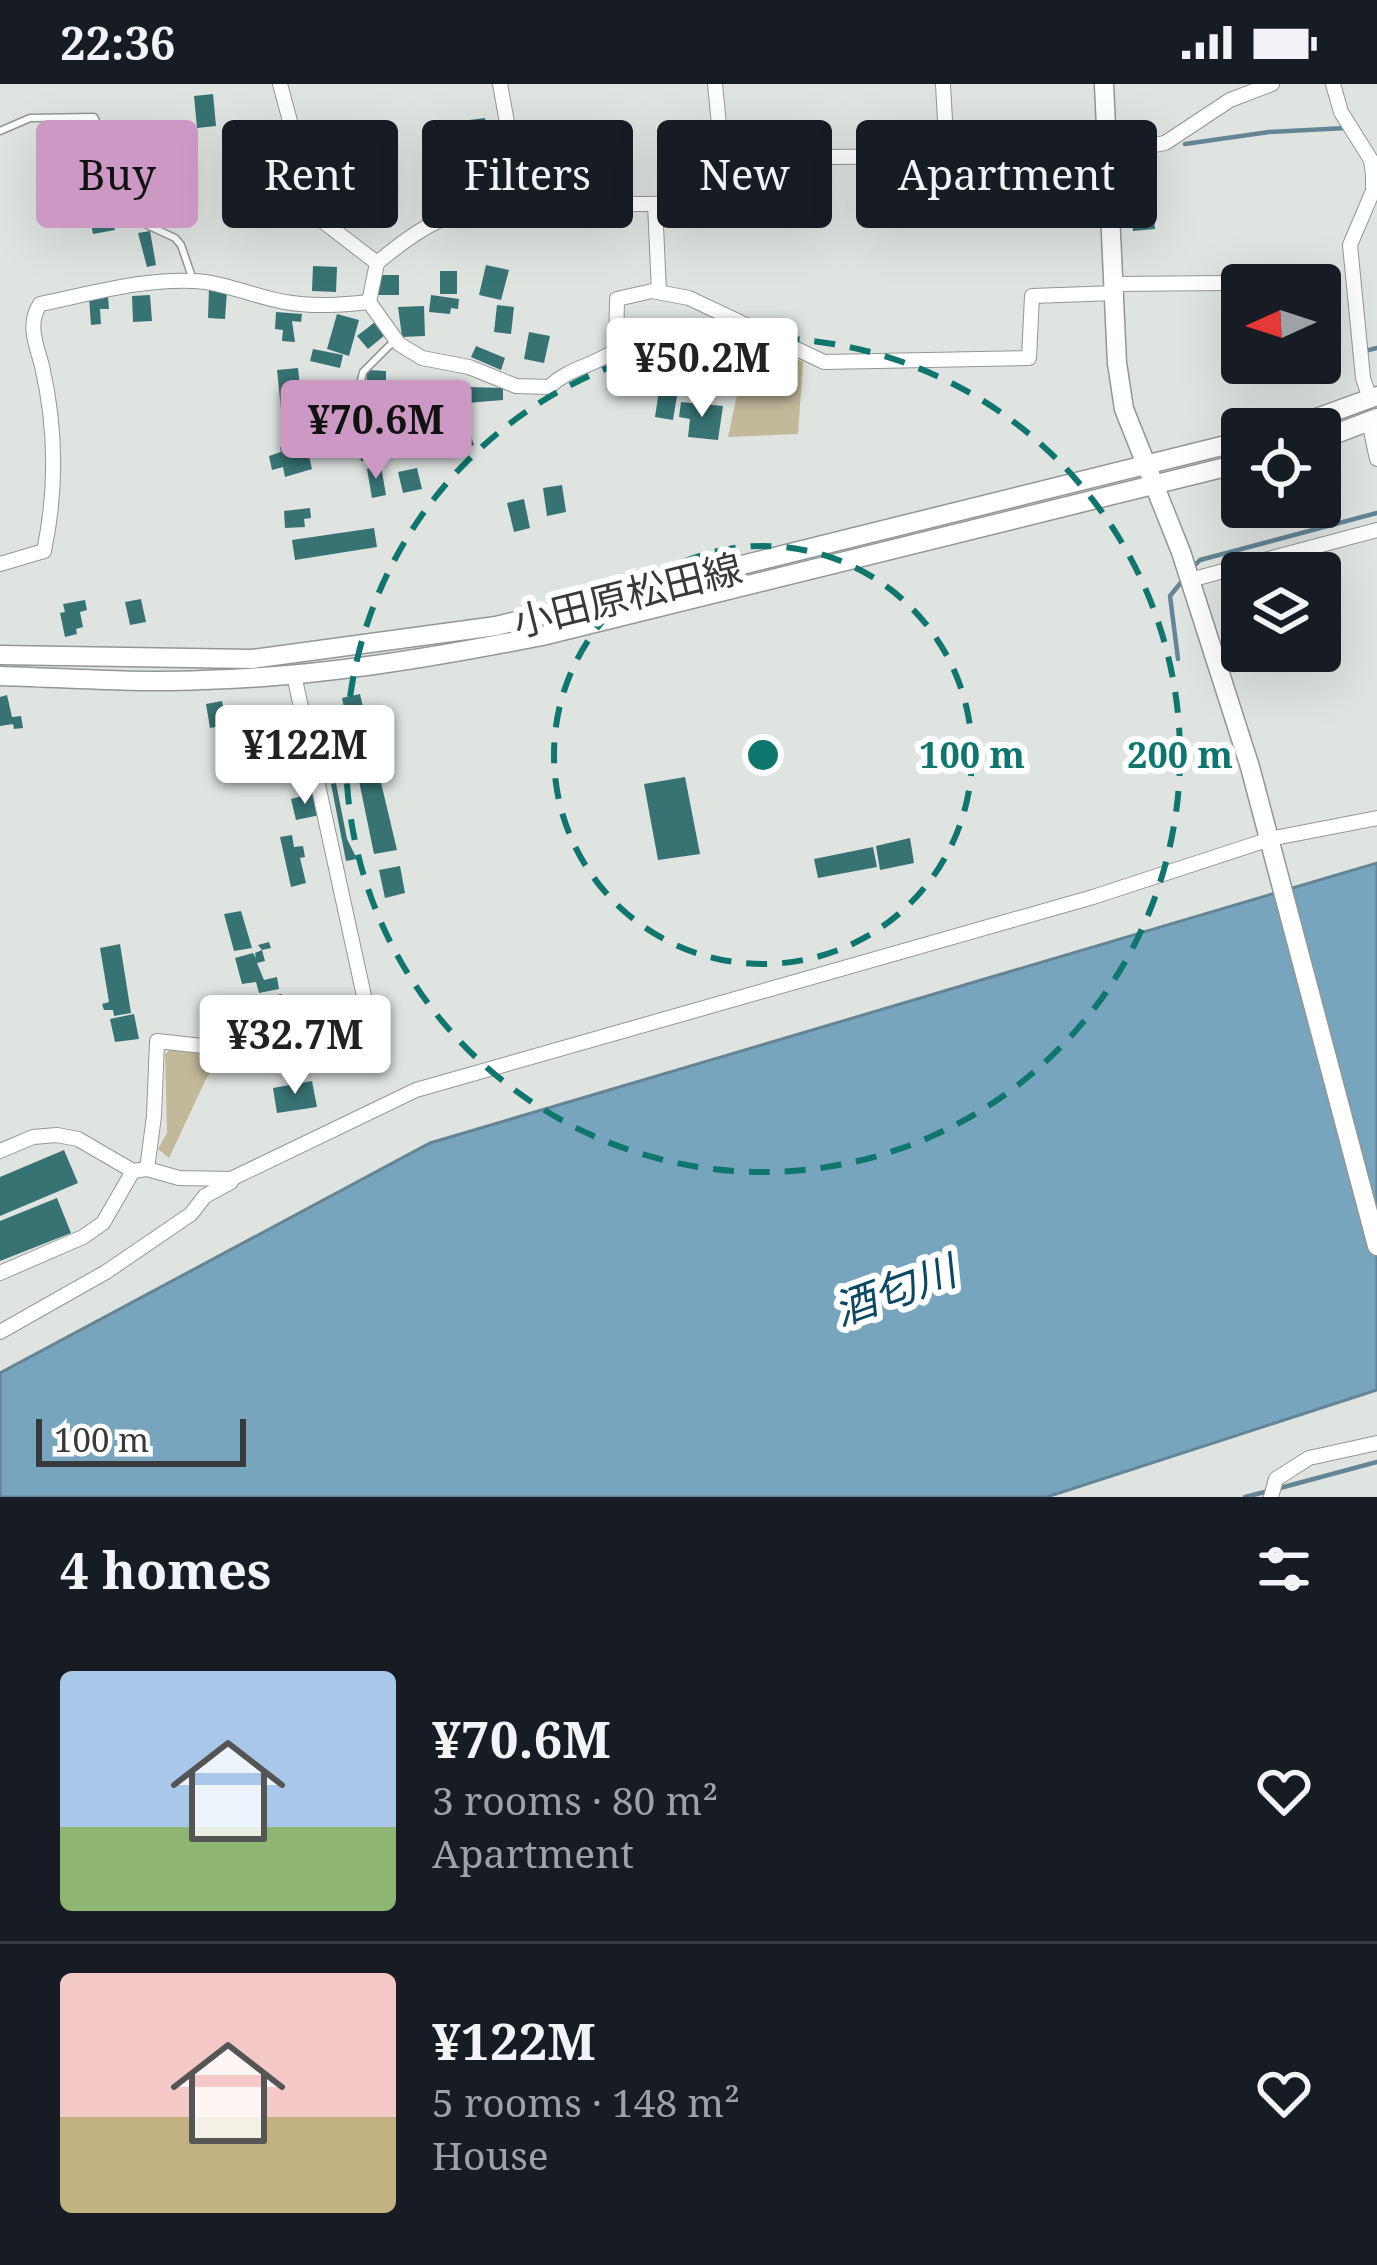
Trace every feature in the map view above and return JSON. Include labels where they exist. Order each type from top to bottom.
[{"type":"main road","points":[[1104,84],[1105,120]]},
{"type":"main road","points":[[1111,228],[1124,409],[1190,580],[1270,839],[1377,1246]]},
{"type":"main road","points":[[1341,416],[1373,408]]},
{"type":"main road","points":[[1341,427],[1373,408]]},
{"type":"main road","name":"小田原松田線","points":[[0,655],[252,659],[496,626],[1221,447]]},
{"type":"main road","name":"小田原松田線","points":[[0,676],[202,680],[294,675],[441,656],[542,636],[1221,468]]},
{"type":"street","points":[[280,84],[311,203],[325,223],[376,263]]},
{"type":"street","points":[[500,84],[507,120]]},
{"type":"street","points":[[716,84],[719,120]]},
{"type":"street","points":[[943,84],[945,120]]},
{"type":"street","points":[[1157,145],[1230,100],[1272,84]]},
{"type":"street","points":[[1333,84],[1341,112],[1374,159],[1372,191],[1350,245],[1363,378],[1373,408],[1377,459]]},
{"type":"street","points":[[633,204],[655,204],[659,292]]},
{"type":"street","points":[[422,227],[376,263],[369,302],[395,339],[422,358],[469,367],[516,386],[549,387],[566,371],[596,364],[616,350],[616,299],[659,292],[689,298],[824,362],[1029,358],[1031,296],[1221,283]]},
{"type":"street","points":[[0,564],[44,551],[52,515],[54,416],[32,327],[40,304],[146,283],[193,281],[234,286],[284,302],[331,306],[369,302]]},
{"type":"street","points":[[1190,580],[1377,530]]},
{"type":"street","points":[[0,1273],[83,1238],[103,1222],[140,1170],[154,1116],[157,1041],[221,1048],[370,1037],[294,675]]},
{"type":"street","points":[[0,1332],[106,1272],[191,1214],[205,1196],[345,1121],[416,1090],[983,930],[1270,839],[1377,818]]},
{"type":"street","points":[[0,1151],[33,1136],[57,1135],[78,1139],[140,1170],[178,1178],[245,1175]]},
{"type":"street","points":[[1271,1497],[1276,1479],[1309,1458],[1377,1443]]},
{"type":"lane","points":[[0,131],[30,118],[94,117],[145,224],[181,245],[193,281]]},
{"type":"lane","points":[[349,429],[363,372],[395,339]]},
{"type":"shaded area","points":[[749,339],[803,362],[798,434],[728,437]]},
{"type":"shaded area","points":[[173,1047],[221,1058],[206,1079],[169,1158],[158,1149],[167,1133],[165,1054]]},
{"type":"water","name":"酒匂川","points":[[1377,863],[1377,1390],[1047,1497],[0,1497],[0,1373],[430,1143]]},
{"type":"building","points":[[213,94],[216,126],[198,128],[194,96]]},
{"type":"building","points":[[92,228],[115,228],[115,230],[93,234]]},
{"type":"building","points":[[150,231],[156,265],[147,267],[138,233]]},
{"type":"building","points":[[486,265],[509,270],[501,300],[479,295]]},
{"type":"building","points":[[313,266],[337,267],[336,292],[312,291]]},
{"type":"building","points":[[440,271],[457,271],[457,294],[440,294]]},
{"type":"building","points":[[378,275],[399,275],[399,295],[378,295]]},
{"type":"building","points":[[209,288],[227,291],[225,319],[208,318]]},
{"type":"building","points":[[150,295],[152,321],[133,322],[132,296]]},
{"type":"building","points":[[431,295],[459,299],[458,309],[451,308],[450,314],[429,312]]},
{"type":"building","points":[[108,296],[109,309],[100,309],[101,324],[91,325],[89,297]]},
{"type":"building","points":[[497,305],[514,307],[511,334],[494,332]]},
{"type":"building","points":[[424,306],[425,336],[402,337],[398,307]]},
{"type":"building","points":[[276,312],[302,314],[301,322],[292,321],[295,342],[282,341],[283,330],[275,329]]},
{"type":"building","points":[[337,314],[359,320],[349,356],[327,349]]},
{"type":"building","points":[[375,322],[385,335],[368,349],[357,336]]},
{"type":"building","points":[[529,332],[550,336],[544,363],[524,359]]},
{"type":"building","points":[[476,346],[505,358],[501,370],[471,357]]},
{"type":"building","points":[[313,349],[343,355],[340,368],[310,361]]},
{"type":"building","points":[[665,351],[684,354],[673,420],[655,417]]},
{"type":"building","points":[[298,368],[302,407],[281,409],[277,370]]},
{"type":"building","points":[[367,370],[386,371],[386,394],[366,393]]},
{"type":"building","points":[[468,387],[503,388],[503,400],[467,403]]},
{"type":"building","points":[[681,402],[723,406],[718,440],[688,437],[690,419],[679,417]]},
{"type":"building","points":[[374,410],[375,422],[368,423],[370,437],[357,439],[354,420],[361,419],[361,412]]},
{"type":"building","points":[[406,412],[410,439],[393,442],[389,415]]},
{"type":"building","points":[[464,416],[474,445],[442,456],[438,445],[449,441],[443,423]]},
{"type":"building","points":[[380,441],[382,459],[361,461],[360,443]]},
{"type":"building","points":[[306,443],[312,469],[285,477],[283,467],[272,470],[269,456],[281,452],[280,447]]},
{"type":"building","points":[[381,466],[386,495],[372,498],[367,469]]},
{"type":"building","points":[[417,468],[422,489],[403,493],[398,472]]},
{"type":"building","points":[[562,485],[566,512],[547,516],[543,488]]},
{"type":"building","points":[[524,499],[530,528],[514,532],[507,503]]},
{"type":"building","points":[[310,508],[305,527],[285,528],[284,511]]},
{"type":"building","points":[[374,528],[377,547],[295,560],[292,540]]},
{"type":"building","points":[[141,599],[146,622],[130,625],[125,602]]},
{"type":"building","points":[[85,600],[87,610],[80,612],[83,627],[65,637],[63,604]]},
{"type":"building","points":[[360,694],[397,850],[374,854],[342,698]]},
{"type":"building","points":[[7,695],[12,717],[21,716],[23,728],[0,726],[0,697]]},
{"type":"building","points":[[222,701],[227,725],[210,728],[206,704]]},
{"type":"building","points":[[685,777],[700,854],[658,860],[644,784]]},
{"type":"building","points":[[336,783],[347,839],[357,859],[346,861],[331,784]]},
{"type":"building","points":[[314,793],[320,815],[296,820],[291,799]]},
{"type":"building","points":[[292,835],[294,847],[303,846],[305,857],[300,858],[306,883],[291,887],[280,837]]},
{"type":"building","points":[[910,838],[914,863],[880,870],[876,846]]},
{"type":"building","points":[[873,847],[877,867],[818,878],[814,859]]},
{"type":"building","points":[[400,866],[405,893],[385,898],[379,870]]},
{"type":"building","points":[[241,911],[252,948],[234,951],[224,914]]},
{"type":"building","points":[[120,944],[131,1013],[114,1016],[102,1004],[109,1002],[100,948]]},
{"type":"building","points":[[262,950],[265,961],[257,963],[264,980],[277,977],[279,989],[259,993],[256,982],[242,984],[235,958],[253,953],[256,958],[255,953]]},
{"type":"building","points":[[282,994],[290,1031],[265,1036],[263,1026],[256,1028],[250,1000]]},
{"type":"building","points":[[134,1014],[139,1039],[115,1042],[110,1019]]},
{"type":"building","points":[[277,1052],[279,1070],[256,1073],[251,1069],[249,1060],[254,1055]]},
{"type":"building","points":[[340,1052],[341,1066],[297,1068],[297,1054]]},
{"type":"building","points":[[312,1081],[317,1107],[277,1113],[273,1088]]},
{"type":"building","points":[[64,1150],[78,1183],[0,1216],[0,1177]]},
{"type":"building","points":[[57,1198],[71,1233],[0,1261],[0,1221]]},
{"type":"waterway","points":[[1185,144],[1269,132],[1346,128]]},
{"type":"waterway","points":[[1369,350],[1377,348]]},
{"type":"waterway","points":[[1194,566],[1200,560],[1377,513]]},
{"type":"waterway","points":[[1178,659],[1170,596],[1183,580]]},
{"type":"waterway","points":[[1280,1488],[1377,1462]]},
{"type":"waterway","points":[[1245,1497],[1269,1491]]}]
